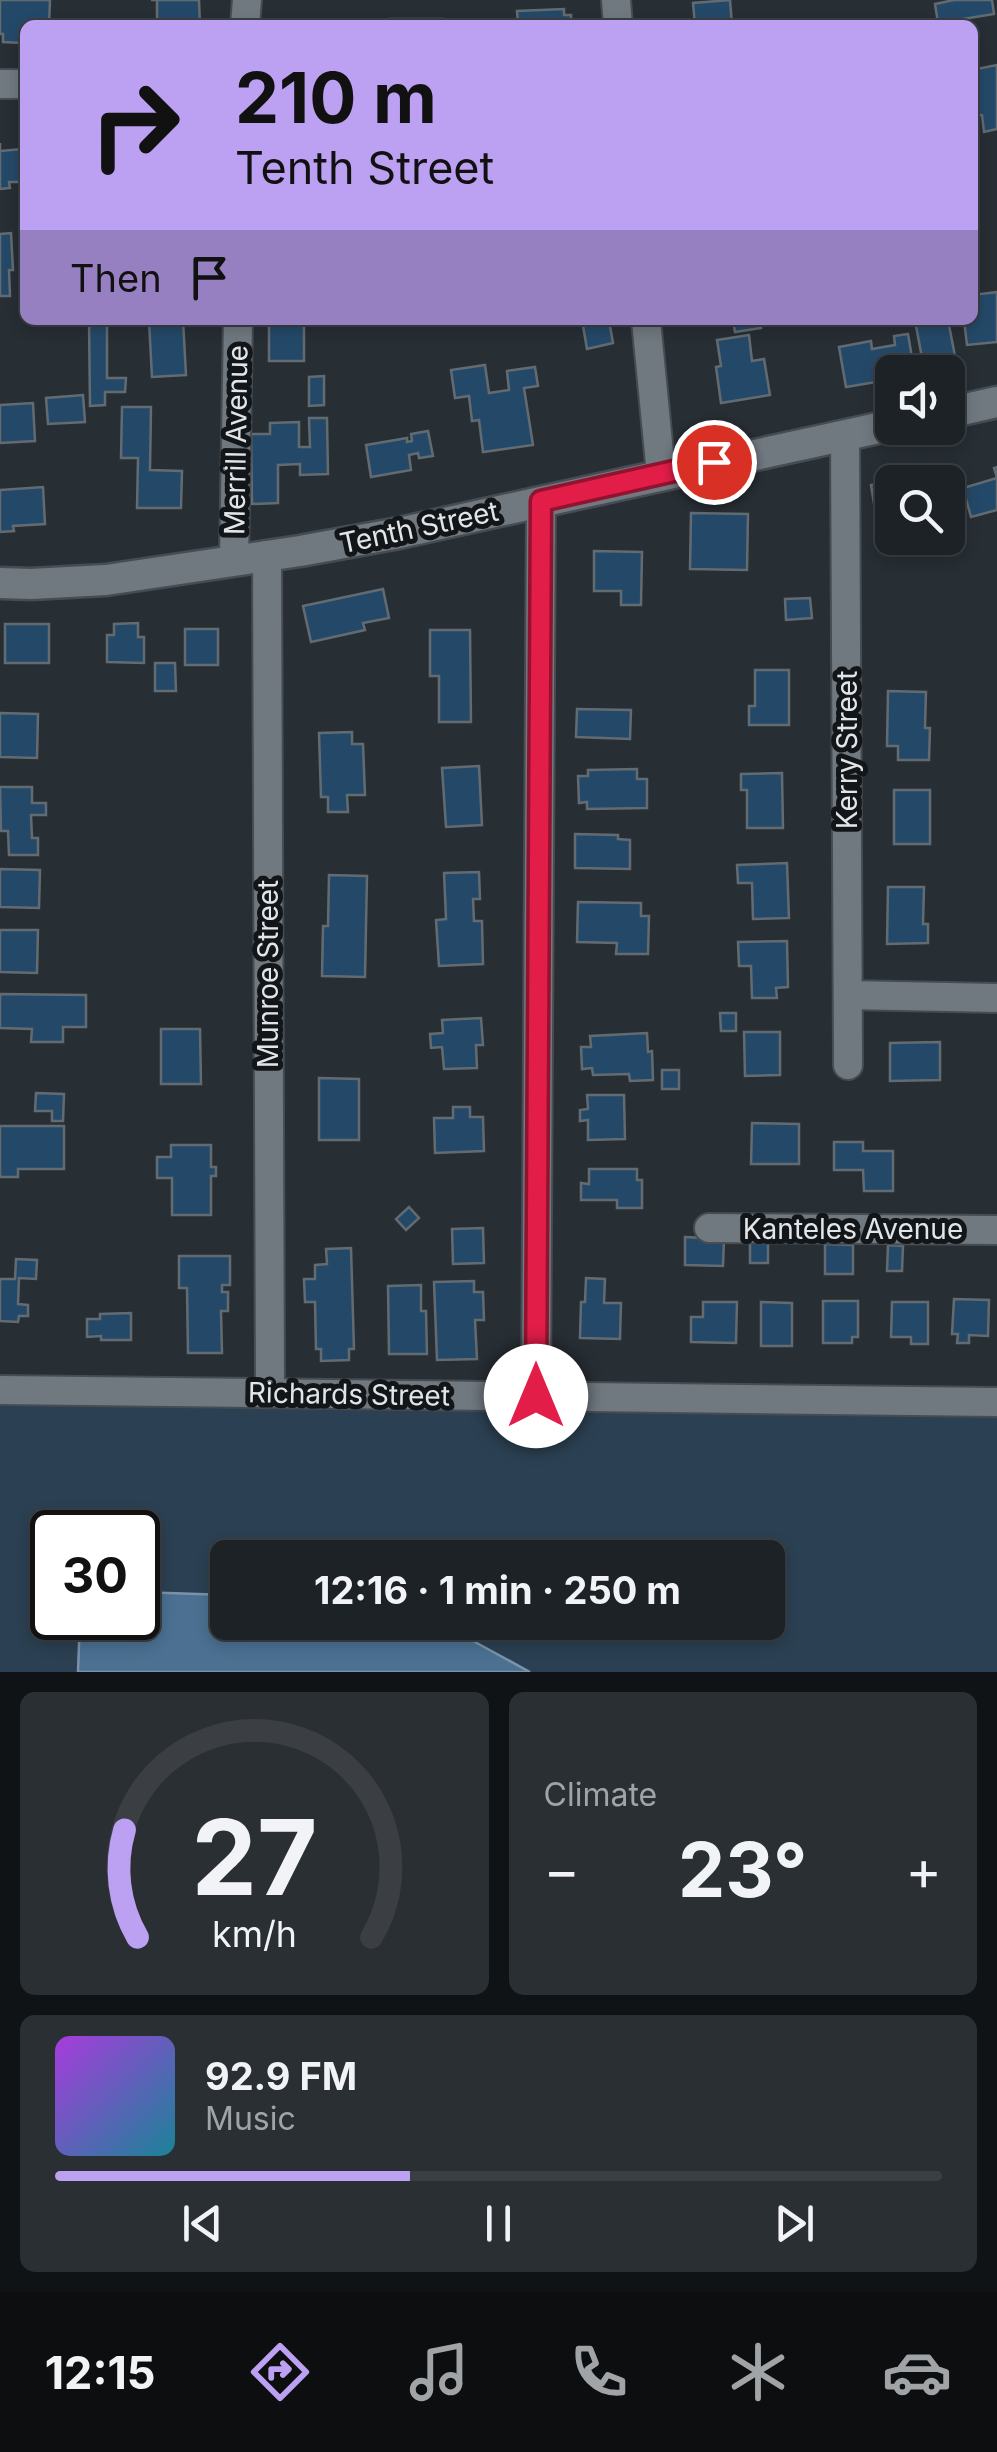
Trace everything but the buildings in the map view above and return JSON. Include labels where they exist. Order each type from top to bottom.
[{"type":"street","name":"Merrill Avenue","points":[[234,560],[238,325]]},
{"type":"street","points":[[646,325],[661,474]]},
{"type":"street","points":[[965,409],[997,402]]},
{"type":"street","name":"Tenth Street","points":[[0,583],[106,580],[399,533],[875,429]]},
{"type":"street","name":"Kerry Street","points":[[845,435],[848,1066]]},
{"type":"street","points":[[536,1396],[541,501]]},
{"type":"street","name":"Munroe Street","points":[[268,554],[270,1393]]},
{"type":"street","points":[[848,995],[997,998]]},
{"type":"street","name":"Kanteles Avenue","points":[[708,1228],[997,1230]]},
{"type":"street","name":"Richards Street","points":[[0,1390],[997,1402]]},
{"type":"shaded area","points":[[0,1390],[997,1402],[997,1672],[0,1672]]},
{"type":"shaded area","points":[[160,1593],[210,1594],[210,1640],[471,1640],[530,1672],[78,1672],[79,1640],[160,1640]]},
{"type":"route","points":[[536,1396],[541,501],[714,462]]}]
